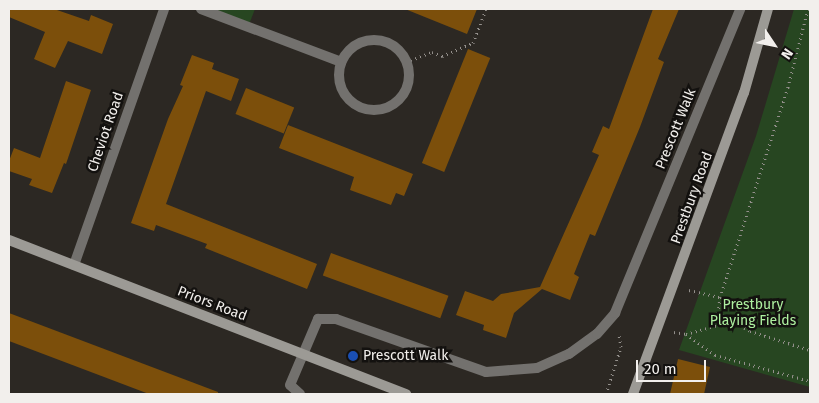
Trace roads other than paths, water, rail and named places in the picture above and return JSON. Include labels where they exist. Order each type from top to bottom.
[{"type":"main road","name":"Prestbury Road","points":[[633,394],[659,329],[744,93],[768,9]]},
{"type":"main road","name":"Priors Road","points":[[9,240],[406,394]]},
{"type":"street","name":"Cheviot Road","points":[[74,265],[164,9]]},
{"type":"street","points":[[201,9],[341,62]]},
{"type":"street","name":"Prescott Walk","points":[[304,353],[318,319],[336,319],[486,372],[520,371],[569,354],[597,334],[615,313],[740,9]]},
{"type":"street","points":[[373,39],[393,45],[406,62],[408,82],[402,96],[390,106],[370,110],[359,108],[344,94],[338,73],[341,62],[353,46],[373,39]]},
{"type":"street","points":[[300,394],[290,385],[304,353]]},
{"type":"place","name":"Prescott Walk","points":[[353,356]]},
{"type":"park label","name":"Prestbury Playing Fields","points":[[753,314]]}]
